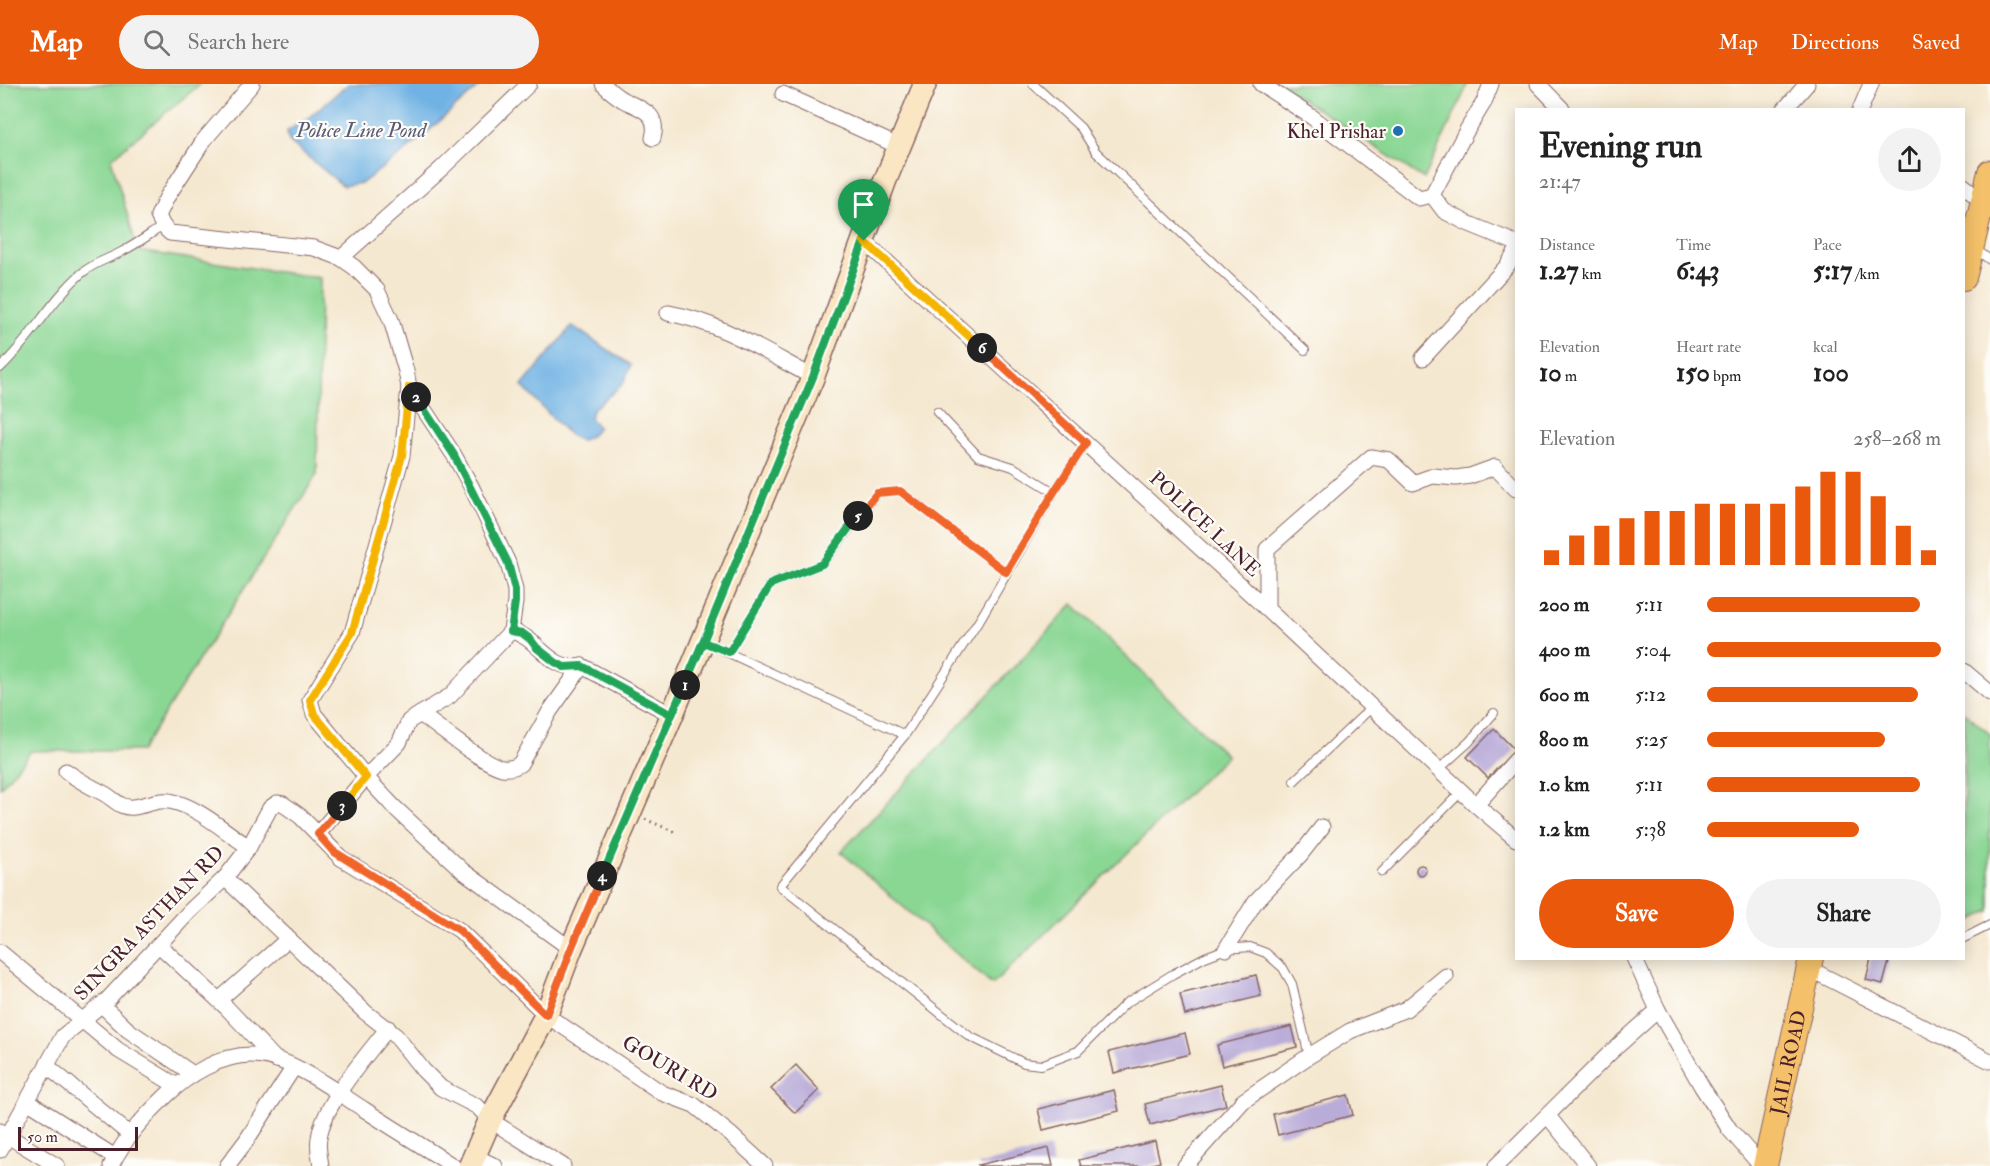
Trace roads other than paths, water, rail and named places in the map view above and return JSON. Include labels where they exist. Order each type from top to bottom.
[{"type":"main road","points":[[1965,273],[1990,172]]},
{"type":"main road","name":"JAIL ROAD","points":[[1763,1166],[1809,963]]},
{"type":"street","points":[[252,84],[204,140],[173,188],[158,216],[162,226],[170,233],[314,248],[341,258],[360,272],[377,290],[391,320],[409,387],[402,456],[352,633],[310,700],[314,714],[394,807],[463,871],[571,949]]},
{"type":"street","points":[[341,258],[442,168],[529,84]]},
{"type":"street","points":[[603,84],[621,98],[649,113],[655,130],[653,138]]},
{"type":"street","points":[[495,1166],[472,1161],[490,1120],[546,1015],[571,949],[703,642],[813,377],[898,146],[925,84]]},
{"type":"street","points":[[1261,84],[1312,117],[1419,198],[1432,195],[1484,102],[1491,84]]},
{"type":"street","points":[[1538,84],[1561,108]]},
{"type":"street","points":[[1786,108],[1807,84]]},
{"type":"street","points":[[1863,108],[1871,84]]},
{"type":"street","points":[[783,94],[898,146]]},
{"type":"street","points":[[1965,187],[1983,202]]},
{"type":"street","points":[[1432,195],[1444,212],[1515,243]]},
{"type":"street","name":"POLICE LANE","points":[[864,241],[1267,609],[1461,792],[1515,838]]},
{"type":"street","points":[[1423,358],[1507,266],[1515,254]]},
{"type":"street","points":[[668,312],[724,331],[813,377]]},
{"type":"street","points":[[318,834],[366,777],[399,743],[409,721],[450,696],[511,631],[515,590],[505,554],[454,455],[409,387]]},
{"type":"street","points":[[1267,609],[1267,549],[1371,458],[1389,460],[1413,483],[1433,476],[1456,478],[1470,476],[1495,467],[1515,488]]},
{"type":"street","points":[[511,631],[522,633],[548,657],[564,667],[582,666],[672,715]]},
{"type":"street","points":[[420,714],[491,762],[506,769],[514,768],[520,764],[550,711],[582,666]]},
{"type":"street","points":[[1965,672],[1990,693]]},
{"type":"street","points":[[1476,805],[1515,761]]},
{"type":"street","points":[[66,771],[87,787],[103,793],[124,807],[134,807],[160,800],[177,803],[212,822],[249,847]]},
{"type":"street","name":"SINGRA ASTHAN RD","points":[[2,1139],[27,1101],[63,1036],[102,1005],[190,911],[225,878],[249,847],[270,808],[277,803],[283,804],[300,816],[342,858],[459,930],[546,1015]]},
{"type":"street","points":[[1226,949],[1255,902],[1301,855],[1322,827]]},
{"type":"street","points":[[225,878],[365,1012],[387,1028],[432,1080],[453,1096],[478,1107],[490,1120],[562,1166]]},
{"type":"street","points":[[219,1000],[289,938]]},
{"type":"street","points":[[159,945],[219,1000],[276,1060]]},
{"type":"street","points":[[0,952],[126,1057],[177,1086]]},
{"type":"street","points":[[1635,960],[1658,1010],[1702,1087],[1730,1130],[1763,1166]]},
{"type":"street","points":[[1809,963],[1990,1061]]},
{"type":"street","points":[[1185,1166],[1243,1101],[1350,1031],[1406,1009],[1446,976]]},
{"type":"street","points":[[102,1005],[128,1030],[193,1074]]},
{"type":"street","points":[[1496,1166],[1611,1052],[1658,1010]]},
{"type":"street","name":"GOURI RD","points":[[546,1015],[662,1093],[694,1105],[765,1166]]},
{"type":"street","points":[[321,1166],[318,1139],[321,1127],[338,1093],[387,1028]]},
{"type":"street","points":[[27,1101],[113,1161],[137,1124],[177,1086],[193,1074],[226,1060],[249,1055],[276,1060],[294,1067],[453,1166]]},
{"type":"street","points":[[47,1066],[129,1134]]},
{"type":"street","points":[[227,1166],[294,1067]]},
{"type":"street","points":[[1548,1116],[1588,1166]]},
{"type":"street","points":[[2,1139],[57,1166]]},
{"type":"lane","points":[[1033,84],[1081,128],[1096,152],[1305,350]]},
{"type":"lane","points":[[0,368],[83,272],[99,261],[122,252],[162,226]]},
{"type":"lane","points":[[1971,245],[1990,260]]},
{"type":"lane","points":[[937,412],[978,456],[1013,466],[1054,492]]},
{"type":"lane","points":[[1086,443],[1054,492],[982,616],[905,735],[780,886],[969,1036],[1024,1063],[1041,1065],[1062,1059],[1078,1051],[1126,1003],[1205,957],[1226,949],[1250,947],[1266,953],[1283,968],[1292,984],[1309,1056]]},
{"type":"lane","points":[[729,652],[771,584],[822,564],[877,493],[900,491],[1006,572]]},
{"type":"lane","points":[[703,642],[905,735]]},
{"type":"lane","points":[[1294,780],[1372,707]]},
{"type":"lane","points":[[1438,770],[1494,713]]},
{"type":"lane","points":[[1382,872],[1461,792]]},
{"type":"lane","points":[[1965,938],[1990,925]]},
{"type":"water","name":"Police Line Pond","points":[[348,84],[482,84],[408,149],[362,183],[343,186],[289,141],[287,131],[307,119]]},
{"type":"water","points":[[572,326],[631,365],[623,384],[592,410],[590,418],[598,427],[592,435],[581,441],[569,435],[522,386]]},
{"type":"place","name":"Khel Prishar","points":[[1398,131]]}]
